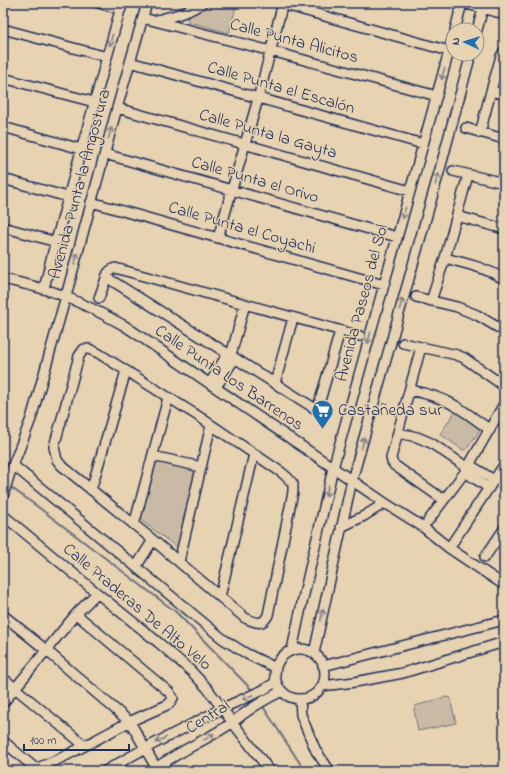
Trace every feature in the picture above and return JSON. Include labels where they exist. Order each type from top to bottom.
[{"type":"street","points":[[98,3],[121,6]]},
{"type":"street","name":"Avenida Punta la Angostura","points":[[121,6],[44,289],[66,296],[147,3]]},
{"type":"street","points":[[156,20],[182,13],[202,3]]},
{"type":"street","points":[[457,22],[463,3],[484,6],[504,14]]},
{"type":"street","points":[[218,238],[271,51],[281,4],[445,50]]},
{"type":"street","points":[[479,22],[484,6]]},
{"type":"street","name":"Calle Punta Alicitos","points":[[143,18],[156,20],[437,96]]},
{"type":"street","points":[[3,28],[107,57]]},
{"type":"street","points":[[480,133],[501,56],[504,51]]},
{"type":"street","name":"Calle Punta el Escalón","points":[[130,62],[423,144]]},
{"type":"street","name":"Avenida Paseos del Sol","points":[[292,650],[333,468],[446,62]]},
{"type":"street","points":[[314,653],[352,480],[469,62]]},
{"type":"street","points":[[3,78],[94,102]]},
{"type":"street","points":[[491,91],[504,94]]},
{"type":"street","name":"Calle Punta la Gayta","points":[[117,108],[410,191]]},
{"type":"street","points":[[3,127],[81,149]]},
{"type":"street","points":[[466,128],[504,139]]},
{"type":"street","name":"Calle Punta el Orivo","points":[[105,154],[397,238]]},
{"type":"street","points":[[453,171],[504,183]]},
{"type":"street","points":[[430,301],[445,258],[468,175]]},
{"type":"street","points":[[3,179],[68,197]]},
{"type":"street","name":"Calle Punta el Coyachi","points":[[91,202],[384,285]]},
{"type":"street","points":[[457,216],[504,229]]},
{"type":"street","points":[[3,228],[56,242]]},
{"type":"street","points":[[445,258],[483,268],[504,279]]},
{"type":"street","points":[[99,298],[108,273],[115,268],[360,336]]},
{"type":"street","points":[[106,277],[314,408],[318,407],[340,331]]},
{"type":"street","points":[[3,279],[44,289]]},
{"type":"street","points":[[3,496],[11,469],[31,419],[66,296]]},
{"type":"street","name":"Calle Punta Los Barrenos","points":[[66,296],[102,313],[124,326],[385,503],[423,527],[449,548],[504,585]]},
{"type":"street","points":[[416,297],[457,307],[477,314],[504,331]]},
{"type":"street","points":[[213,385],[231,355],[245,304]]},
{"type":"street","points":[[275,383],[293,318]]},
{"type":"street","points":[[403,343],[457,355],[464,358],[504,386]]},
{"type":"street","points":[[421,347],[391,458],[394,465],[444,500]]},
{"type":"street","points":[[84,349],[98,352],[126,371],[254,454],[285,475],[293,484],[293,492],[268,616],[266,620],[261,623],[245,618],[61,465],[57,460],[54,447],[79,356],[84,349]]},
{"type":"street","points":[[91,490],[126,371]]},
{"type":"street","points":[[410,390],[429,394],[455,405],[490,430]]},
{"type":"street","points":[[134,525],[168,398]]},
{"type":"street","points":[[428,521],[468,469],[504,404]]},
{"type":"street","points":[[179,562],[211,425]]},
{"type":"street","points":[[398,433],[417,437],[431,443],[492,484]]},
{"type":"street","points":[[220,596],[254,454]]},
{"type":"street","points":[[153,456],[201,468]]},
{"type":"street","points":[[449,548],[504,465]]},
{"type":"street","points":[[11,469],[136,567],[223,639],[247,654],[276,668]]},
{"type":"street","points":[[342,527],[385,503]]},
{"type":"street","name":"Calle Praderas De Alto Velo","points":[[3,515],[191,670],[223,708],[270,771]]},
{"type":"street","points":[[485,556],[501,540],[504,529]]},
{"type":"street","points":[[136,567],[153,540]]},
{"type":"street","points":[[3,703],[76,614],[97,593]]},
{"type":"street","points":[[3,741],[32,770],[57,760],[130,722],[169,704],[172,698],[169,692],[76,614]]},
{"type":"street","points":[[3,615],[130,722],[155,770]]},
{"type":"street","points":[[323,666],[504,620]]},
{"type":"street","points":[[322,686],[355,682],[403,673],[504,642]]},
{"type":"street","points":[[301,649],[314,653],[323,666],[325,676],[322,686],[315,694],[306,698],[300,699],[290,697],[282,691],[276,682],[275,673],[280,659],[287,652],[292,650],[301,649]]},
{"type":"street","points":[[3,678],[86,746]]},
{"type":"street","points":[[105,771],[144,749],[223,708],[263,690],[276,682]]},
{"type":"street","name":"Central","points":[[155,770],[233,723],[242,715],[282,691]]},
{"type":"street","points":[[300,699],[301,715],[308,732],[316,751],[330,771]]},
{"type":"shaded area","points":[[210,3],[237,3],[229,33],[189,22],[187,19],[189,16]]},
{"type":"shaded area","points":[[457,409],[481,428],[467,449],[463,450],[440,434]]},
{"type":"shaded area","points":[[159,460],[193,468],[195,471],[178,545],[175,546],[142,521],[141,518],[156,462]]},
{"type":"shaded area","points":[[446,697],[450,698],[456,723],[418,731],[414,710],[415,706]]},
{"type":"waterway","points":[[9,486],[176,612],[253,691]]},
{"type":"waterway","points":[[262,705],[305,771]]},
{"type":"place","name":"Castañeda sur","points":[[323,430]]}]
